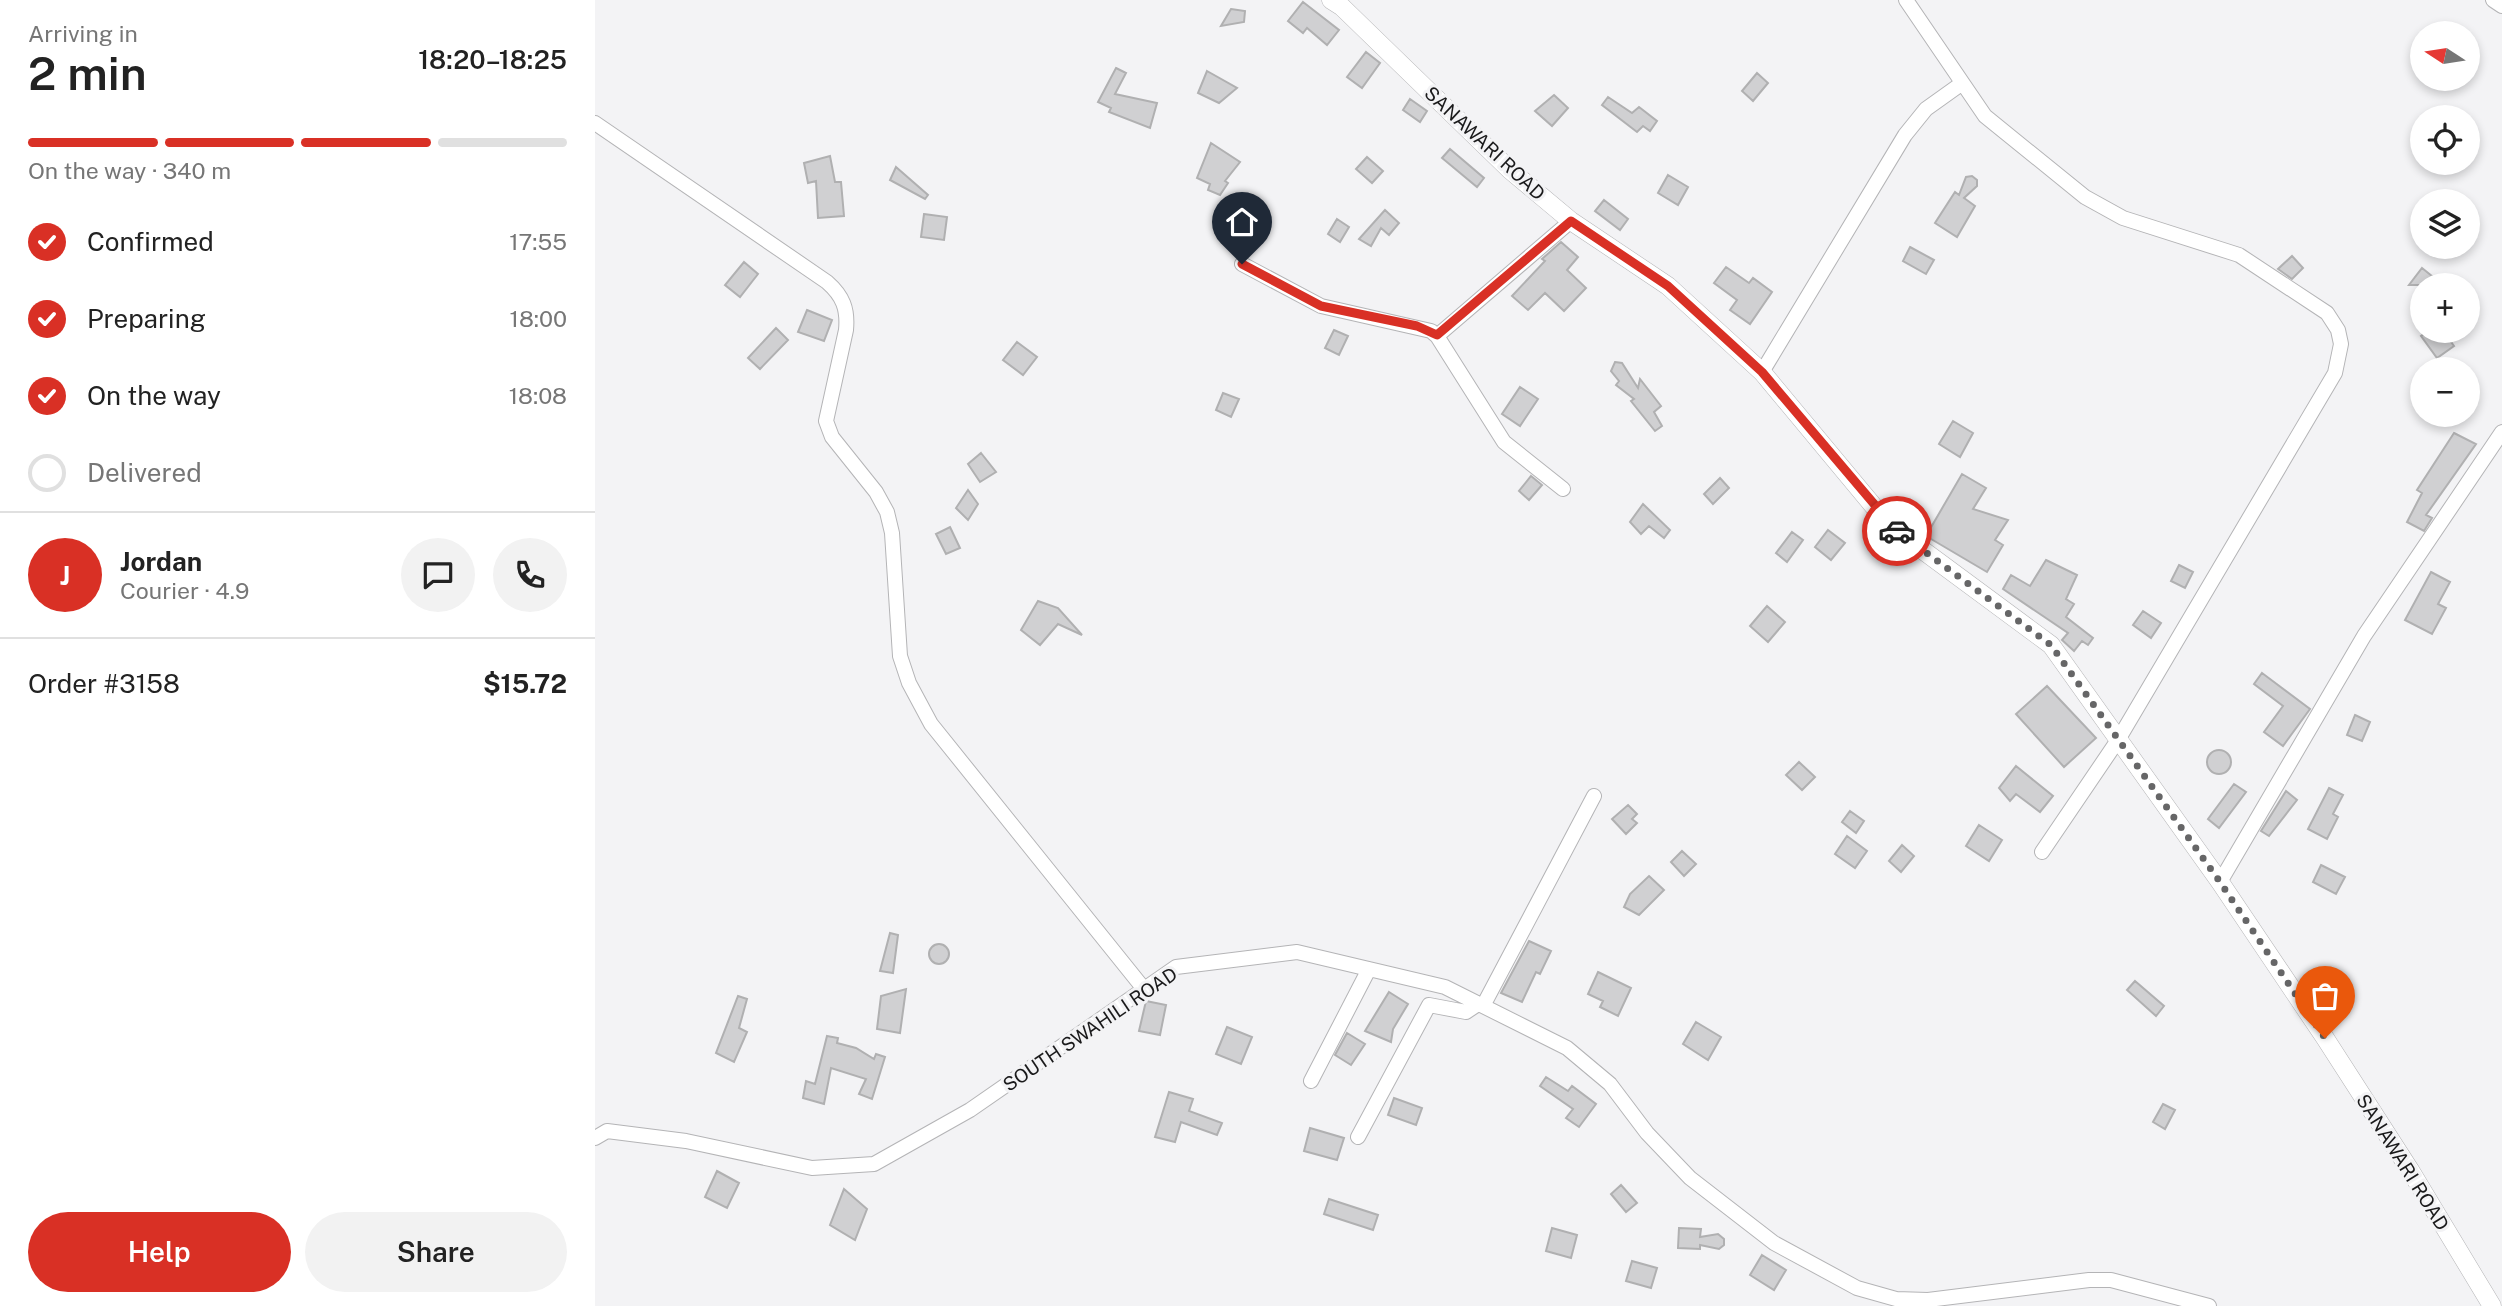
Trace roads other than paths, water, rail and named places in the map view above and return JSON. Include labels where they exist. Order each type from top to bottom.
[{"type":"street","name":"SANAWARI ROAD","points":[[1331,0],[1342,7],[1510,170],[1571,221],[1668,286],[1762,372],[1890,526],[2051,645],[2220,882],[2385,1130],[2492,1306]]},
{"type":"street","points":[[1906,0],[1961,84],[1992,122],[2102,208],[2123,218],[2239,255],[2327,313],[2338,330],[2340,359],[2335,373],[2118,740],[2042,852]]},
{"type":"street","points":[[2493,0],[2502,6]]},
{"type":"street","points":[[1762,372],[1905,135],[1939,97],[1961,84]]},
{"type":"street","points":[[595,123],[827,282],[841,296],[847,318],[846,330],[826,421],[832,437],[876,492],[890,522],[897,634],[909,683],[931,724],[1144,989]]},
{"type":"street","points":[[1437,335],[1571,221]]},
{"type":"street","points":[[1242,264],[1321,306],[1417,326],[1437,335],[1504,442],[1563,489]]},
{"type":"street","points":[[2220,882],[2364,636],[2502,432]]},
{"type":"street","points":[[1358,1137],[1429,1005],[1466,1012],[1480,1005],[1594,796]]},
{"type":"street","name":"SOUTH SWAHILI ROAD","points":[[599,1132],[686,1141],[812,1168],[874,1164],[970,1110],[1176,967],[1297,952],[1445,987],[1576,1055],[1610,1084],[1647,1133],[1690,1178],[1775,1243],[1857,1288],[1896,1299],[1928,1303],[2089,1280],[2111,1280],[2209,1306]]},
{"type":"street","points":[[1311,1081],[1369,969]]}]
